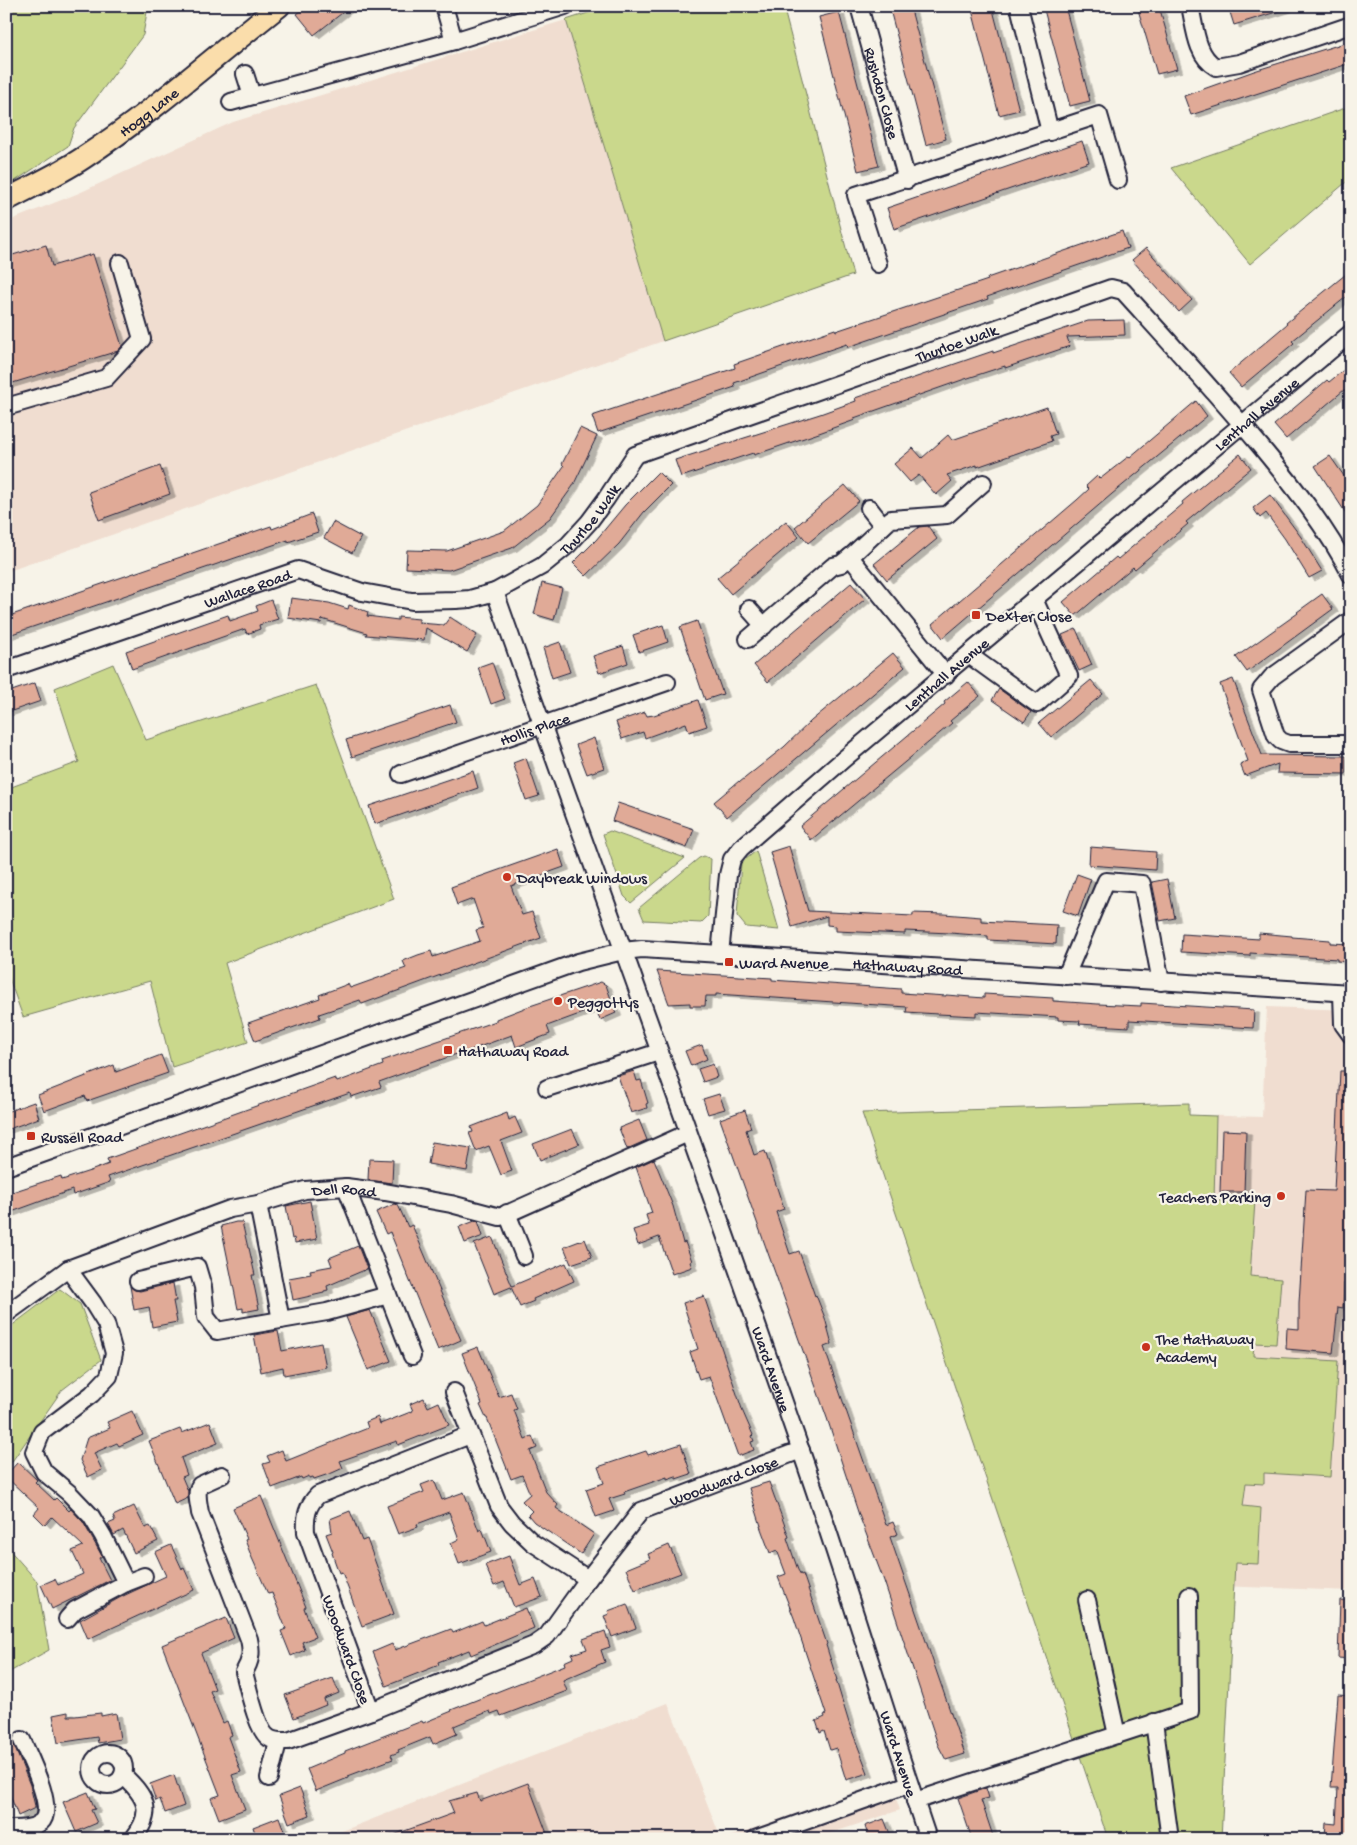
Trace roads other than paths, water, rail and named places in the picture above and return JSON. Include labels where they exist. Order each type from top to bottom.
[{"type":"main road","name":"Hogg Lane","points":[[6,200],[90,154],[168,96],[279,6]]},
{"type":"street","points":[[444,6],[454,41]]},
{"type":"street","points":[[231,102],[454,41],[565,6]]},
{"type":"street","name":"Rushdon Close","points":[[859,6],[907,180]]},
{"type":"street","points":[[1019,6],[1050,132]]},
{"type":"street","points":[[1190,6],[1201,51],[1205,59],[1216,67],[1239,62],[1351,26]]},
{"type":"street","points":[[245,74],[252,96]]},
{"type":"street","points":[[878,264],[856,195],[907,180],[1099,115],[1118,180]]},
{"type":"street","points":[[6,407],[106,378],[142,338],[120,263]]},
{"type":"street","name":"Thurloe Walk","points":[[495,592],[542,566],[568,545],[606,499],[635,454],[1111,288],[1123,291],[1243,425],[1303,498],[1342,557],[1351,575]]},
{"type":"street","name":"Lenthall Avenue","points":[[720,954],[728,875],[732,859],[741,848],[1351,333]]},
{"type":"street","points":[[748,639],[833,566],[842,564],[891,519],[946,515],[983,483]]},
{"type":"street","points":[[869,508],[883,526]]},
{"type":"street","points":[[850,557],[946,675]]},
{"type":"street","name":"Wallace Road","points":[[6,670],[298,570],[362,592],[398,599],[426,601],[470,599],[495,592]]},
{"type":"street","name":"Ward Avenue","points":[[495,592],[801,1450],[928,1839]]},
{"type":"street","points":[[969,655],[1037,704],[1069,676],[1034,600]]},
{"type":"street","points":[[749,609],[764,626]]},
{"type":"street","points":[[1351,620],[1272,678],[1261,690],[1276,736],[1281,741],[1290,744],[1351,744]]},
{"type":"street","name":"Hollis Place","points":[[401,774],[667,682]]},
{"type":"street","points":[[1066,976],[1106,881],[1142,884],[1162,982]]},
{"type":"street","name":"Hathaway Road","points":[[6,1167],[578,962],[623,951],[662,949],[1347,993]]},
{"type":"street","points":[[1347,993],[1343,1024],[1351,1035]]},
{"type":"street","points":[[547,1088],[659,1052]]},
{"type":"street","name":"Dell Road","points":[[6,1314],[68,1269],[230,1209],[258,1204],[305,1190],[346,1187],[451,1204],[500,1217],[688,1133]]},
{"type":"street","points":[[346,1187],[412,1356]]},
{"type":"street","points":[[258,1204],[281,1320]]},
{"type":"street","points":[[508,1213],[524,1256]]},
{"type":"street","points":[[138,1281],[197,1267],[203,1287],[206,1317],[217,1331],[328,1312],[388,1295]]},
{"type":"street","points":[[68,1269],[106,1324],[114,1354],[109,1376],[92,1394],[42,1432],[34,1452],[44,1472],[69,1493],[91,1516],[126,1583]]},
{"type":"street","points":[[454,1392],[499,1506],[512,1523],[533,1543],[588,1579]]},
{"type":"street","name":"Woodward Close","points":[[470,1435],[318,1494],[307,1510],[306,1532],[371,1711],[534,1645],[547,1636],[641,1511],[801,1450]]},
{"type":"street","points":[[222,1475],[198,1488],[200,1513],[249,1639],[251,1655],[244,1672],[261,1730],[268,1738],[278,1742],[288,1741],[371,1711]]},
{"type":"street","points":[[67,1619],[75,1610],[126,1583],[144,1576]]},
{"type":"street","points":[[915,1801],[1190,1711],[1189,1596]]},
{"type":"street","points":[[1087,1600],[1117,1734]]},
{"type":"street","points":[[1154,1722],[1170,1839]]},
{"type":"street","points":[[6,1829],[22,1829],[41,1822],[46,1811],[45,1799],[22,1740]]},
{"type":"street","points":[[269,1778],[278,1742]]},
{"type":"street","points":[[123,1775],[141,1793],[145,1804],[146,1812],[142,1824],[133,1839]]},
{"type":"street","points":[[754,1839],[910,1784]]},
{"type":"place","name":"Dexter Close","points":[[976,615]]},
{"type":"place","name":"Daybreak Windows","points":[[507,877]]},
{"type":"place","name":"Ward Avenue","points":[[729,962]]},
{"type":"place","name":"Peggottys","points":[[558,1001]]},
{"type":"place","name":"Hathaway Road","points":[[448,1050]]},
{"type":"place","name":"Russell Road","points":[[31,1136]]},
{"type":"place","name":"Teachers Parking","points":[[1281,1196]]},
{"type":"place","name":"The Hathaway Academy","points":[[1146,1347]]}]
